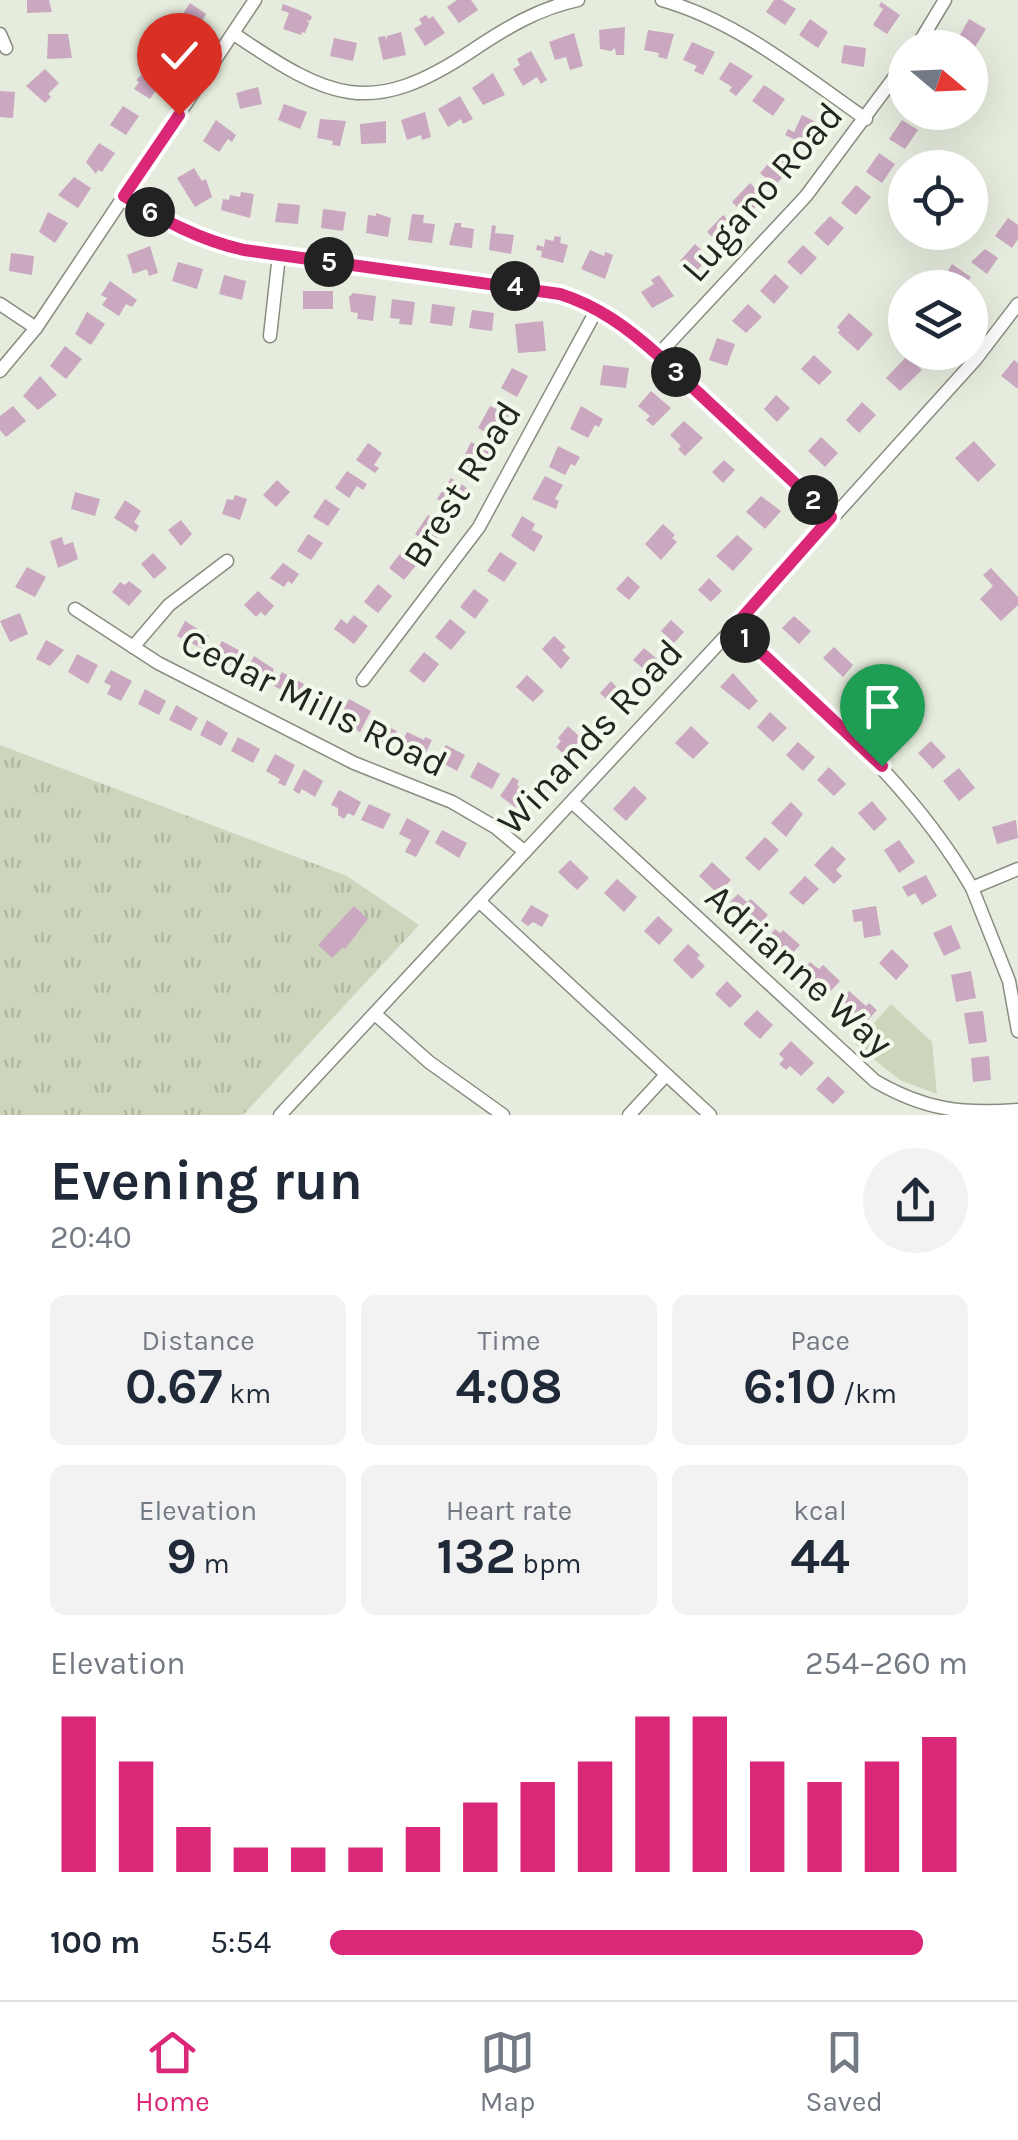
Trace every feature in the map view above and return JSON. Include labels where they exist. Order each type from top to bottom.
[{"type":"street","points":[[0,371],[36,328],[256,0]]},
{"type":"street","points":[[234,34],[308,81],[346,92],[380,92],[422,81],[530,16],[578,0]]},
{"type":"street","points":[[662,0],[712,17],[741,32],[866,119]]},
{"type":"street","points":[[927,30],[945,0]]},
{"type":"street","points":[[0,34],[6,48]]},
{"type":"street","name":"Lugano Road","points":[[658,355],[806,196],[888,87]]},
{"type":"street","points":[[124,196],[168,223],[216,244],[534,288],[580,300],[635,334],[831,517]]},
{"type":"street","points":[[270,336],[279,255]]},
{"type":"street","points":[[0,304],[36,328]]},
{"type":"street","name":"Brest Road","points":[[362,680],[479,528],[597,309]]},
{"type":"street","name":"Winands Road","points":[[280,1115],[734,627],[1016,312]]},
{"type":"street","points":[[133,647],[169,606],[227,560]]},
{"type":"street","name":"Cedar Mills Road","points":[[75,610],[133,647],[354,763],[452,802],[495,827],[525,852]]},
{"type":"street","points":[[734,627],[910,796],[951,851],[972,888],[1004,968],[1018,1032]]},
{"type":"street","name":"Adrianne Way","points":[[572,802],[875,1081],[915,1102],[936,1108],[962,1112],[1018,1110]]},
{"type":"street","points":[[972,888],[1018,870]]},
{"type":"street","points":[[479,902],[710,1115]]},
{"type":"street","points":[[375,1014],[429,1062],[503,1115]]},
{"type":"street","points":[[629,1115],[666,1075]]},
{"type":"green space","points":[[0,745],[347,876],[419,925],[243,1115],[0,1115]]},
{"type":"green space","points":[[891,1004],[932,1042],[937,1094],[900,1080],[855,1044]]},
{"type":"building","points":[[27,0],[49,0],[52,12],[27,13]]},
{"type":"building","points":[[457,0],[471,0],[478,10],[459,23],[447,7]]},
{"type":"building","points":[[774,0],[782,0],[796,9],[785,25],[766,12]]},
{"type":"building","points":[[881,2],[900,15],[887,34],[873,25],[883,9],[879,6]]},
{"type":"building","points":[[190,3],[206,14],[194,34],[177,23]]},
{"type":"building","points":[[283,4],[312,17],[306,20],[309,23],[305,33],[283,29],[289,13],[281,10]]},
{"type":"building","points":[[426,15],[429,19],[433,16],[445,33],[425,46],[414,29]]},
{"type":"building","points":[[810,19],[828,32],[818,48],[799,35]]},
{"type":"building","points":[[969,19],[986,29],[985,30],[963,30]]},
{"type":"building","points":[[625,27],[624,55],[616,55],[615,48],[600,49],[599,30]]},
{"type":"building","points":[[648,30],[674,34],[667,59],[644,50]]},
{"type":"building","points":[[401,32],[406,55],[383,60],[378,37],[385,36],[386,40],[387,36]]},
{"type":"building","points":[[574,33],[583,66],[570,70],[566,57],[555,60],[549,42]]},
{"type":"building","points":[[48,34],[68,34],[72,58],[47,59]]},
{"type":"building","points":[[167,38],[183,49],[170,68],[154,57]]},
{"type":"building","points":[[334,38],[357,43],[353,61],[330,56]]},
{"type":"building","points":[[692,42],[715,52],[703,75],[694,71],[697,66],[683,60]]},
{"type":"building","points":[[844,45],[866,48],[864,67],[841,63]]},
{"type":"building","points":[[531,51],[547,80],[541,84],[537,77],[523,86],[513,69],[520,65],[517,59]]},
{"type":"building","points":[[730,62],[753,76],[736,96],[729,91],[732,87],[719,79]]},
{"type":"building","points":[[45,69],[59,83],[45,103],[26,86]]},
{"type":"building","points":[[147,70],[163,80],[150,99],[134,89],[139,82],[136,80]]},
{"type":"building","points":[[493,73],[505,95],[483,105],[472,88]]},
{"type":"building","points":[[764,85],[785,99],[773,116],[752,101]]},
{"type":"building","points":[[258,87],[262,104],[240,109],[236,93]]},
{"type":"building","points":[[0,91],[15,92],[13,118],[0,117]]},
{"type":"building","points":[[460,96],[473,119],[463,124],[461,119],[448,127],[438,109]]},
{"type":"building","points":[[284,104],[307,112],[300,129],[278,120]]},
{"type":"building","points":[[123,106],[139,116],[126,135],[110,125]]},
{"type":"building","points":[[425,112],[431,137],[422,140],[421,135],[407,140],[401,120]]},
{"type":"building","points":[[802,115],[820,124],[810,147],[785,135],[788,129],[794,132]]},
{"type":"building","points":[[320,119],[346,121],[340,146],[317,138]]},
{"type":"building","points":[[216,120],[236,135],[219,152],[203,141]]},
{"type":"building","points":[[386,121],[386,143],[361,144],[360,124]]},
{"type":"building","points":[[895,130],[918,130],[905,149],[889,139]]},
{"type":"building","points":[[99,143],[115,153],[102,172],[98,170],[96,174],[86,162]]},
{"type":"building","points":[[879,153],[888,159],[888,174],[882,183],[866,172]]},
{"type":"building","points":[[777,154],[792,168],[774,186],[760,173]]},
{"type":"building","points":[[194,168],[202,181],[206,179],[212,197],[195,207],[177,178]]},
{"type":"building","points":[[74,177],[91,188],[78,208],[58,195]]},
{"type":"building","points":[[750,183],[765,198],[746,216],[732,202]]},
{"type":"building","points":[[856,185],[871,197],[856,215],[841,203]]},
{"type":"building","points":[[241,192],[254,194],[250,218],[221,210],[223,199],[229,200],[230,195],[240,197]]},
{"type":"building","points":[[278,203],[300,205],[298,224],[275,222]]},
{"type":"building","points":[[323,209],[346,212],[343,231],[321,228]]},
{"type":"building","points":[[48,212],[68,223],[55,243],[39,232]]},
{"type":"building","points":[[376,213],[391,218],[388,237],[366,233],[368,215]]},
{"type":"building","points":[[412,214],[424,215],[423,223],[435,224],[432,243],[408,240]]},
{"type":"building","points":[[723,215],[736,227],[720,244],[707,232]]},
{"type":"building","points":[[830,216],[844,228],[828,246],[814,233]]},
{"type":"building","points":[[1008,218],[1018,225],[1018,239],[1012,248],[995,236]]},
{"type":"building","points":[[455,223],[474,229],[472,248],[449,245]]},
{"type":"building","points":[[492,225],[496,226],[495,233],[514,235],[511,254],[489,250]]},
{"type":"building","points":[[555,236],[568,245],[563,263],[541,257],[542,251],[536,250],[537,245],[544,247],[545,239],[553,241]]},
{"type":"building","points":[[695,244],[709,257],[694,274],[680,261]]},
{"type":"building","points":[[803,245],[817,258],[801,275],[787,262]]},
{"type":"building","points":[[150,246],[158,273],[149,276],[147,269],[133,274],[127,255]]},
{"type":"building","points":[[590,250],[613,255],[605,279],[581,269]]},
{"type":"building","points":[[984,250],[998,258],[988,273],[971,262]]},
{"type":"building","points":[[11,253],[34,256],[32,275],[9,271]]},
{"type":"building","points":[[178,262],[203,269],[197,289],[172,281]]},
{"type":"building","points":[[775,274],[789,287],[774,304],[760,291]]},
{"type":"building","points":[[224,275],[246,281],[242,300],[219,294]]},
{"type":"building","points":[[659,275],[674,296],[652,308],[641,292],[654,284],[651,280]]},
{"type":"building","points":[[110,281],[137,300],[132,307],[126,304],[119,316],[102,305],[107,298],[101,295]]},
{"type":"building","points":[[303,291],[333,291],[333,309],[303,309]]},
{"type":"building","points":[[353,293],[376,296],[373,321],[357,319],[358,313],[351,312],[349,297]]},
{"type":"building","points":[[392,299],[415,302],[412,325],[390,318]]},
{"type":"building","points":[[432,304],[455,307],[452,326],[430,323]]},
{"type":"building","points":[[748,304],[762,317],[746,333],[732,321]]},
{"type":"building","points":[[472,310],[494,313],[492,331],[469,328]]},
{"type":"building","points":[[87,312],[105,324],[91,345],[75,334]]},
{"type":"building","points":[[849,313],[873,334],[858,351],[838,333],[837,327]]},
{"type":"building","points":[[543,321],[546,351],[518,353],[515,324]]},
{"type":"building","points":[[717,338],[735,344],[727,366],[709,360]]},
{"type":"building","points":[[65,346],[82,359],[66,379],[50,366]]},
{"type":"building","points":[[814,355],[832,372],[819,385],[801,369]]},
{"type":"building","points":[[1014,360],[1018,363],[1018,389],[1001,376]]},
{"type":"building","points":[[603,365],[629,368],[626,388],[600,385]]},
{"type":"building","points":[[512,368],[528,376],[517,397],[501,388]]},
{"type":"building","points":[[894,370],[922,370],[900,391],[886,378]]},
{"type":"building","points":[[40,376],[57,395],[38,410],[23,396]]},
{"type":"building","points":[[651,391],[671,408],[653,426],[646,420],[650,416],[638,406]]},
{"type":"building","points":[[776,395],[790,408],[777,422],[764,409]]},
{"type":"building","points":[[862,402],[876,415],[859,433],[846,420]]},
{"type":"building","points":[[13,406],[26,421],[6,437],[0,430],[0,416]]},
{"type":"building","points":[[490,406],[509,415],[496,438],[478,428]]},
{"type":"building","points":[[581,406],[603,419],[588,438],[570,429]]},
{"type":"building","points":[[684,421],[703,438],[685,456],[670,435]]},
{"type":"building","points":[[821,437],[838,453],[825,467],[808,451]]},
{"type":"building","points":[[974,441],[996,465],[978,482],[955,458]]},
{"type":"building","points":[[471,442],[490,451],[479,472],[461,463]]},
{"type":"building","points":[[368,443],[382,453],[374,465],[379,468],[375,473],[356,460]]},
{"type":"building","points":[[558,446],[580,457],[565,475],[549,467]]},
{"type":"building","points":[[724,460],[735,470],[723,483],[712,472]]},
{"type":"building","points":[[347,471],[367,484],[363,490],[357,486],[349,498],[335,488]]},
{"type":"building","points":[[545,476],[563,485],[555,499],[559,501],[556,509],[532,499]]},
{"type":"building","points":[[451,478],[467,488],[455,510],[437,499]]},
{"type":"building","points":[[277,480],[290,492],[276,507],[263,495]]},
{"type":"building","points":[[75,492],[100,499],[95,516],[71,509]]},
{"type":"building","points":[[235,495],[247,499],[240,520],[222,514],[227,499],[233,500]]},
{"type":"building","points":[[761,496],[781,511],[765,529],[746,512]]},
{"type":"building","points":[[325,499],[340,509],[328,526],[313,517]]},
{"type":"building","points":[[125,500],[141,511],[134,522],[139,526],[136,532],[114,518]]},
{"type":"building","points":[[428,515],[445,527],[431,546],[415,534]]},
{"type":"building","points":[[522,516],[535,524],[532,530],[543,536],[534,552],[511,536]]},
{"type":"building","points":[[181,520],[192,534],[181,546],[168,530]]},
{"type":"building","points":[[663,524],[677,542],[661,560],[645,544]]},
{"type":"building","points":[[308,534],[323,543],[311,560],[297,551]]},
{"type":"building","points":[[737,535],[753,549],[733,571],[716,556]]},
{"type":"building","points":[[62,537],[64,545],[73,542],[78,559],[58,568],[50,541]]},
{"type":"building","points":[[403,550],[419,562],[404,580],[389,568]]},
{"type":"building","points":[[500,552],[517,563],[504,582],[487,571]]},
{"type":"building","points":[[153,553],[167,568],[154,579],[141,564]]},
{"type":"building","points":[[283,563],[299,574],[284,587],[270,578]]},
{"type":"building","points":[[27,567],[46,577],[35,597],[15,587]]},
{"type":"building","points":[[991,568],[1018,597],[1018,605],[1001,621],[980,599],[993,586],[983,575]]},
{"type":"building","points":[[628,576],[640,587],[629,600],[616,589]]},
{"type":"building","points":[[709,578],[722,591],[711,602],[698,590]]},
{"type":"building","points":[[129,581],[142,591],[129,606],[112,592],[120,582],[125,585]]},
{"type":"building","points":[[378,584],[392,596],[378,613],[364,602]]},
{"type":"building","points":[[474,589],[489,600],[475,619],[460,607]]},
{"type":"building","points":[[258,591],[274,606],[265,616],[261,612],[256,617],[244,605]]},
{"type":"building","points":[[20,613],[28,634],[10,642],[0,621]]},
{"type":"building","points":[[354,615],[368,626],[354,644],[334,629],[341,619],[347,624]]},
{"type":"building","points":[[794,616],[811,631],[799,644],[782,628]]},
{"type":"building","points":[[450,619],[466,632],[451,650],[435,637]]},
{"type":"building","points":[[671,620],[684,632],[674,643],[661,631]]},
{"type":"building","points":[[185,621],[209,636],[203,649],[177,636]]},
{"type":"building","points":[[554,636],[566,647],[562,650],[570,658],[561,669],[542,649]]},
{"type":"building","points":[[46,640],[64,650],[50,666],[36,659]]},
{"type":"building","points":[[222,641],[242,652],[235,667],[215,655]]},
{"type":"building","points":[[834,647],[853,665],[843,677],[823,658]]},
{"type":"building","points":[[644,648],[657,659],[646,671],[633,660]]},
{"type":"building","points":[[424,652],[439,664],[424,683],[409,671]]},
{"type":"building","points":[[77,654],[98,665],[88,684],[68,672]]},
{"type":"building","points":[[254,656],[274,669],[267,684],[246,671]]},
{"type":"building","points":[[111,670],[132,681],[121,701],[107,694],[111,686],[104,682]]},
{"type":"building","points":[[282,672],[304,684],[297,698],[274,686]]},
{"type":"building","points":[[733,673],[758,701],[749,710],[720,687]]},
{"type":"building","points":[[527,675],[544,691],[533,702],[516,687]]},
{"type":"building","points":[[864,680],[883,698],[872,710],[853,692]]},
{"type":"building","points":[[611,681],[623,694],[612,705],[600,693]]},
{"type":"building","points":[[145,689],[166,701],[159,715],[138,704]]},
{"type":"building","points":[[313,689],[334,700],[328,713],[306,703]]},
{"type":"building","points":[[349,699],[371,711],[360,732],[338,721]]},
{"type":"building","points":[[907,700],[918,710],[913,716],[918,721],[905,735],[885,716],[897,703],[901,706]]},
{"type":"building","points":[[176,705],[198,718],[191,731],[169,720]]},
{"type":"building","points":[[770,712],[787,728],[773,742],[757,727]]},
{"type":"building","points":[[207,720],[228,733],[221,746],[200,735]]},
{"type":"building","points":[[375,720],[397,731],[390,746],[368,735]]},
{"type":"building","points":[[568,726],[581,738],[567,757],[556,747]]},
{"type":"building","points":[[691,726],[709,743],[693,759],[675,743]]},
{"type":"building","points":[[407,732],[432,740],[423,759],[399,748]]},
{"type":"building","points":[[238,737],[260,749],[253,763],[231,751]]},
{"type":"building","points":[[931,741],[946,757],[933,769],[918,753]]},
{"type":"building","points":[[798,742],[815,757],[803,771],[786,755]]},
{"type":"building","points":[[446,745],[465,755],[457,771],[437,760]]},
{"type":"building","points":[[275,754],[295,765],[285,786],[266,771]]},
{"type":"building","points":[[478,762],[500,774],[492,789],[470,777]]},
{"type":"building","points":[[829,767],[846,784],[834,796],[817,780]]},
{"type":"building","points":[[959,768],[975,788],[959,801],[943,781]]},
{"type":"building","points":[[304,769],[323,781],[315,797],[302,789],[299,794],[293,790]]},
{"type":"building","points":[[513,777],[530,794],[519,810],[500,796]]},
{"type":"building","points":[[634,786],[647,798],[626,821],[613,809]]},
{"type":"building","points":[[339,790],[361,802],[354,816],[348,813],[344,819],[338,815],[338,808],[331,805]]},
{"type":"building","points":[[872,801],[887,819],[874,831],[858,813]]},
{"type":"building","points":[[791,802],[803,814],[786,837],[771,823]]},
{"type":"building","points":[[369,804],[391,814],[383,829],[361,820]]},
{"type":"building","points":[[407,818],[430,831],[416,857],[405,852],[411,840],[399,834]]},
{"type":"building","points":[[1016,820],[1018,838],[997,844],[992,827]]},
{"type":"building","points":[[442,830],[467,843],[459,858],[435,843]]},
{"type":"building","points":[[765,837],[779,850],[759,871],[745,858]]},
{"type":"building","points":[[899,840],[915,862],[899,873],[884,850]]},
{"type":"building","points":[[832,846],[846,859],[836,870],[842,876],[834,884],[814,865]]},
{"type":"building","points":[[570,860],[589,878],[577,890],[558,872]]},
{"type":"building","points":[[712,862],[731,880],[718,894],[699,876]]},
{"type":"building","points":[[926,875],[937,896],[922,905],[915,893],[908,897],[902,887]]},
{"type":"building","points":[[805,876],[819,889],[803,905],[789,893]]},
{"type":"building","points":[[617,879],[637,897],[624,912],[604,893]]},
{"type":"building","points":[[738,894],[747,902],[751,899],[768,915],[756,928],[729,903]]},
{"type":"building","points":[[531,905],[549,915],[542,927],[521,921]]},
{"type":"building","points":[[354,906],[368,919],[345,949],[332,958],[318,945]]},
{"type":"building","points":[[876,906],[881,935],[864,938],[862,921],[854,922],[852,910]]},
{"type":"building","points":[[658,916],[673,930],[659,945],[644,931]]},
{"type":"building","points":[[951,925],[961,948],[944,956],[933,933]]},
{"type":"building","points":[[775,929],[780,933],[783,930],[800,945],[787,959],[766,939]]},
{"type":"building","points":[[688,944],[705,966],[692,979],[673,960]]},
{"type":"building","points":[[892,949],[909,966],[896,980],[879,963]]},
{"type":"building","points":[[810,962],[819,969],[823,965],[840,981],[828,994],[803,970]]},
{"type":"building","points":[[971,971],[976,998],[956,1002],[951,975]]},
{"type":"building","points":[[727,981],[742,996],[730,1008],[715,994]]},
{"type":"building","points":[[849,991],[877,1010],[861,1028],[836,1005]]},
{"type":"building","points":[[757,1010],[773,1025],[760,1039],[743,1024]]},
{"type":"building","points":[[983,1011],[987,1042],[969,1044],[964,1013]]},
{"type":"building","points":[[791,1041],[814,1063],[801,1076],[790,1066],[786,1070],[779,1064],[784,1059],[779,1054]]},
{"type":"building","points":[[989,1056],[991,1080],[973,1082],[971,1058]]},
{"type":"building","points":[[828,1076],[845,1092],[833,1104],[816,1089]]},
{"type":"route","points":[[179,115],[124,196],[168,223],[216,244],[244,250],[560,294],[597,309],[658,355],[831,517],[734,627],[882,766]]}]
